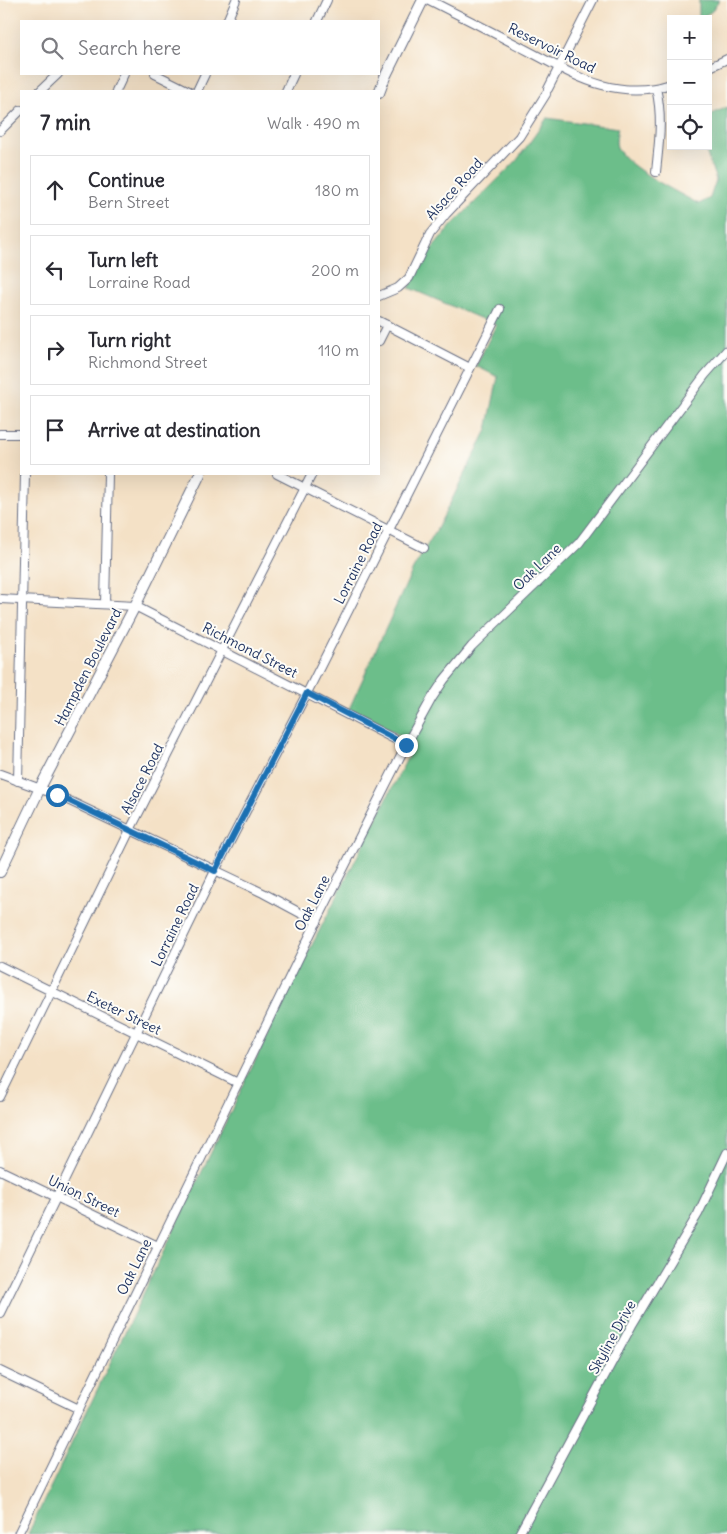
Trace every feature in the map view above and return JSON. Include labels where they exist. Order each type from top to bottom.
[{"type":"main road","points":[[380,90],[423,0]]},
{"type":"main road","name":"Hampden Boulevard","points":[[0,872],[40,788],[135,606],[200,475]]},
{"type":"street","points":[[227,20],[236,0]]},
{"type":"street","points":[[317,20],[327,0]]},
{"type":"street","name":"Reservoir Road","points":[[429,0],[584,79],[604,86],[626,89],[656,88],[667,85]]},
{"type":"street","name":"Alsace Road","points":[[380,296],[398,288],[409,278],[430,234],[446,214],[519,137],[547,92],[593,0]]},
{"type":"street","points":[[712,66],[727,59]]},
{"type":"street","points":[[41,90],[57,75]]},
{"type":"street","points":[[116,90],[124,75]]},
{"type":"street","points":[[157,75],[187,90]]},
{"type":"street","points":[[197,90],[205,75]]},
{"type":"street","points":[[286,90],[294,75]]},
{"type":"street","points":[[656,88],[661,122],[656,172]]},
{"type":"street","points":[[0,131],[20,111]]},
{"type":"street","name":"Lorraine Road","points":[[0,1313],[215,871],[307,693],[500,309]]},
{"type":"street","points":[[380,322],[470,368]]},
{"type":"street","points":[[380,339],[387,325]]},
{"type":"street","name":"Oak Lane","points":[[18,1534],[316,922],[432,698],[460,659],[472,646],[579,543],[705,375],[727,350]]},
{"type":"street","points":[[0,434],[20,434]]},
{"type":"street","points":[[18,781],[25,475]]},
{"type":"street","points":[[105,604],[108,475]]},
{"type":"street","points":[[279,475],[424,548]]},
{"type":"street","name":"Alsace Road","points":[[0,1097],[130,830],[312,475]]},
{"type":"street","points":[[0,599],[135,606]]},
{"type":"street","name":"Richmond Street","points":[[135,606],[406,745]]},
{"type":"street","points":[[0,774],[57,795],[316,922]]},
{"type":"street","name":"Exeter Street","points":[[0,966],[238,1083]]},
{"type":"street","name":"Skyline Drive","points":[[519,1534],[632,1325],[698,1214],[727,1153]]},
{"type":"street","name":"Union Street","points":[[0,1170],[158,1246]]},
{"type":"street","points":[[0,1371],[79,1409]]},
{"type":"green space","points":[[699,0],[719,0],[711,12],[699,15]]},
{"type":"green space","points":[[727,107],[727,1534],[28,1534],[289,990],[415,743],[349,709],[413,569],[438,527],[487,430],[498,377],[476,366],[496,325],[409,288],[430,251],[454,223],[517,160],[547,118],[618,128],[617,147],[630,163],[699,204],[710,198],[716,180],[705,150],[712,150],[712,114]]},
{"type":"route","points":[[57,795],[215,871],[307,693],[406,745]]}]
